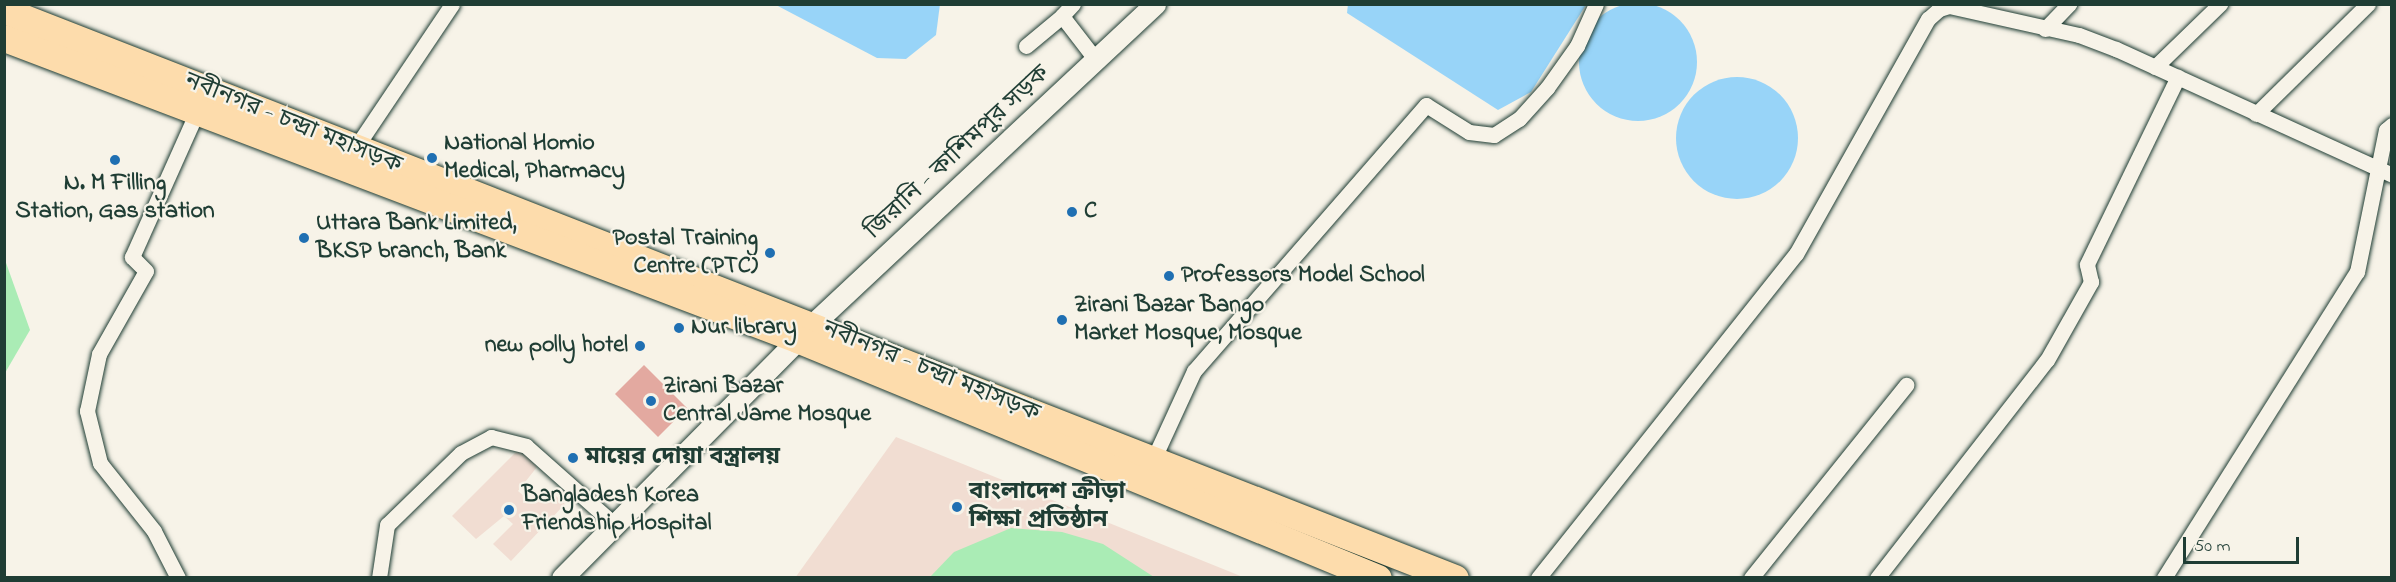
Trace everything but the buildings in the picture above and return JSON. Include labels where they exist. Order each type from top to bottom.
[{"type":"highway","name":"নবীনগর - চন্দ্রা মহাসড়ক","points":[[4,10],[350,158],[805,332],[1153,460],[1455,578]]},
{"type":"highway","name":"নবীনগর - চন্দ্রা মহাসড়ক","points":[[4,38],[196,114],[350,158]]},
{"type":"highway","name":"নবীনগর - চন্দ্রা মহাসড়ক","points":[[805,332],[1378,578]]},
{"type":"street","points":[[350,158],[452,4]]},
{"type":"street","name":"জিরানি - কাশিমপুর সড়ক","points":[[562,578],[805,332],[1155,4]]},
{"type":"street","points":[[1153,460],[1194,371],[1426,105],[1470,132],[1494,135],[1519,119],[1546,88],[1576,46],[1596,4]]},
{"type":"street","points":[[2045,29],[2069,4]]},
{"type":"street","points":[[2155,67],[2220,4]]},
{"type":"street","points":[[2256,114],[2368,4]]},
{"type":"street","points":[[1539,578],[1796,254],[1933,13],[1949,6],[2079,35],[2178,77],[2385,172]]},
{"type":"street","points":[[1026,45],[1067,10],[1096,60]]},
{"type":"street","points":[[1877,578],[2047,360],[2091,282],[2087,264],[2178,77]]},
{"type":"street","points":[[178,578],[154,531],[100,463],[87,411],[99,354],[146,271],[132,257],[196,114]]},
{"type":"street","points":[[2164,578],[2357,272],[2385,172],[2386,130],[2391,125]]},
{"type":"street","points":[[1751,578],[1906,385]]},
{"type":"street","points":[[379,578],[387,525],[461,453],[491,437],[526,446],[614,524]]},
{"type":"shaded area","name":"বাংলাদেশ ক্রীড়া শিক্ষা প্রতিষ্ঠান","points":[[896,437],[1243,577],[795,578]]},
{"type":"shaded area","name":"Bangladesh Korea Friendship Hospital","points":[[519,449],[537,467],[518,491],[531,502],[548,489],[565,504],[511,561],[493,544],[513,524],[504,516],[476,539],[452,516]]},
{"type":"green space","points":[[5,260],[30,330],[4,373]]},
{"type":"green space","points":[[1011,528],[1062,532],[1103,544],[1154,577],[930,577],[954,552]]},
{"type":"water","points":[[1638,3],[1649,4],[1671,13],[1687,29],[1696,51],[1696,73],[1687,95],[1671,111],[1649,120],[1638,121],[1627,120],[1605,111],[1589,95],[1580,73],[1579,62],[1580,51],[1589,29],[1605,13],[1627,4]]},
{"type":"water","points":[[940,4],[936,35],[906,59],[877,58],[776,5]]},
{"type":"water","points":[[1348,4],[1586,5],[1531,92],[1498,110],[1347,13]]},
{"type":"water","points":[[1737,77],[1761,81],[1780,95],[1794,114],[1798,138],[1794,162],[1780,181],[1761,195],[1737,199],[1713,195],[1694,181],[1680,162],[1676,138],[1680,114],[1694,95],[1713,81]]},
{"type":"place","name":"National Homio Medical, Pharmacy","points":[[432,158]]},
{"type":"place","name":"N. M Filling Station, Gas station","points":[[115,160]]},
{"type":"place","name":"C","points":[[1072,212]]},
{"type":"place","name":"Uttara Bank Limited, BKSP branch, Bank","points":[[304,238]]},
{"type":"place","name":"Postal Training Centre (PTC)","points":[[770,253]]},
{"type":"place","name":"Professors Model School","points":[[1169,276]]},
{"type":"place","name":"Zirani Bazar Bango Market Mosque, Mosque","points":[[1062,320]]},
{"type":"place","name":"Nur library","points":[[679,328]]},
{"type":"place","name":"new polly hotel","points":[[640,346]]},
{"type":"place","name":"Zirani Bazar Central Jame Mosque","points":[[651,401]]},
{"type":"place","name":"মায়ের দোয়া বস্ত্রালয়","points":[[573,458]]},
{"type":"place","name":"বাংলাদেশ ক্রীড়া শিক্ষা প্রতিষ্ঠান","points":[[957,507]]},
{"type":"place","name":"Bangladesh Korea Friendship Hospital","points":[[509,510]]}]
